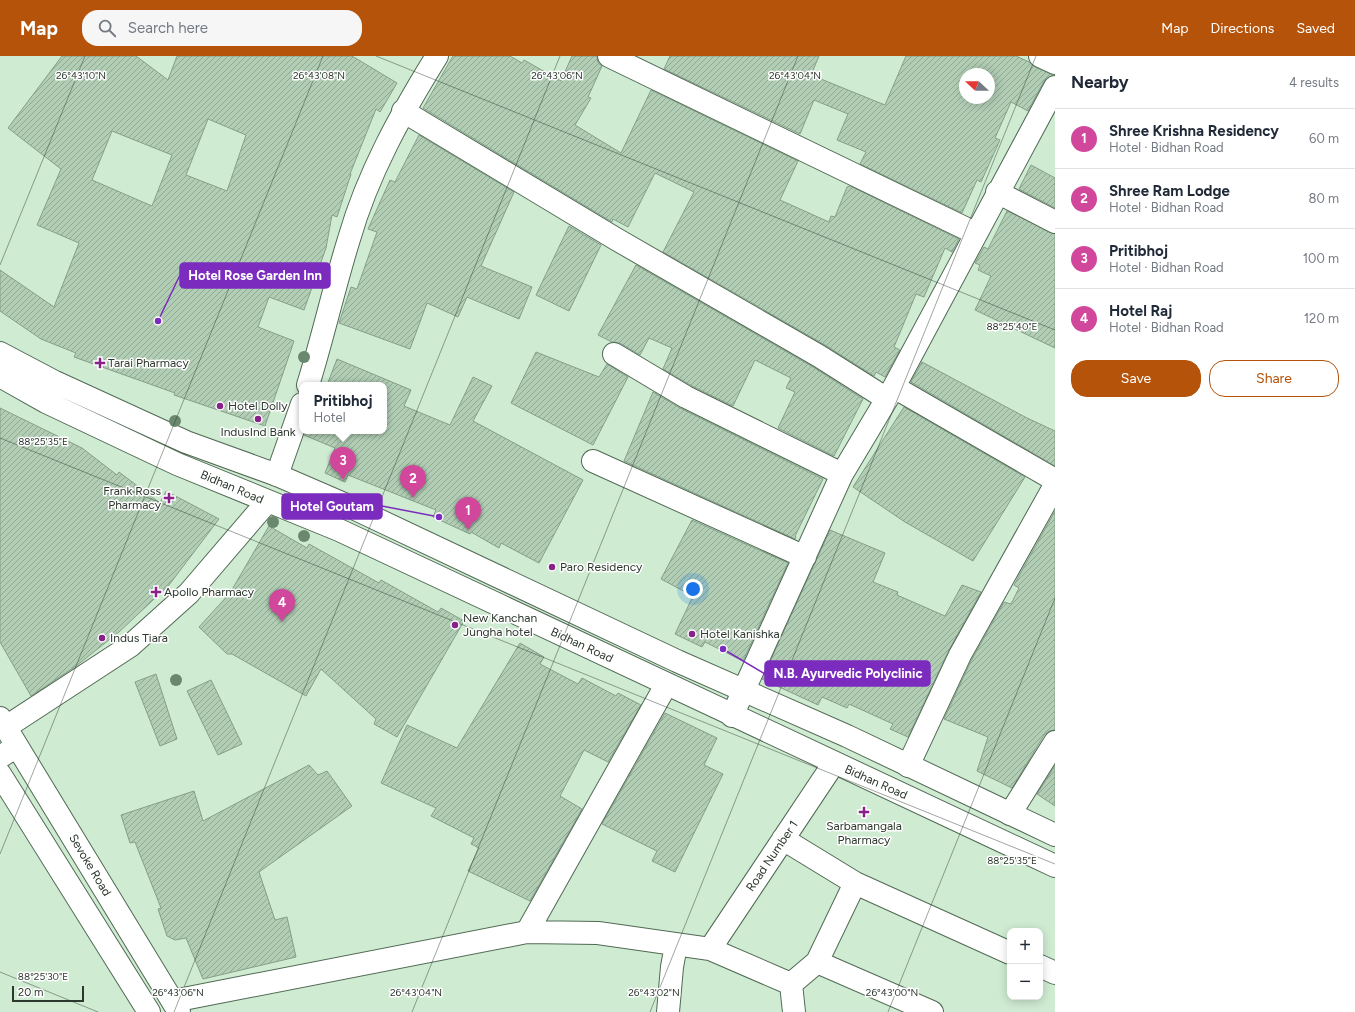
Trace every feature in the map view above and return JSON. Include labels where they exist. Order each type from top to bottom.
[{"type":"street","points":[[309,382],[324,333],[349,238],[371,178],[403,111],[437,56]]},
{"type":"street","points":[[609,56],[976,233]]},
{"type":"street","points":[[1040,56],[1055,63]]},
{"type":"street","points":[[732,716],[842,474],[890,393],[997,192],[1055,87]]},
{"type":"street","points":[[403,111],[616,239],[819,356],[1055,480]]},
{"type":"street","points":[[997,192],[1055,222]]},
{"type":"street","name":"Bidhan Road","points":[[0,352],[55,382],[186,442],[277,475],[351,507],[677,661],[847,736],[1055,835]]},
{"type":"street","points":[[614,354],[686,397],[842,474]]},
{"type":"street","name":"Bidhan Road","points":[[0,376],[46,402],[163,457],[267,502],[339,530],[834,764],[894,790],[1055,866]]},
{"type":"street","points":[[3,723],[130,646],[189,593],[267,502],[299,413]]},
{"type":"street","points":[[593,461],[804,557]]},
{"type":"street","points":[[908,766],[960,655],[1055,485]]},
{"type":"street","points":[[527,932],[666,685]]},
{"type":"street","name":"Sevoke Road","points":[[3,723],[9,752],[176,1007]]},
{"type":"street","name":"Road Number 1","points":[[710,949],[834,764],[847,736]]},
{"type":"street","points":[[1010,814],[1055,742]]},
{"type":"street","points":[[0,774],[149,1012]]},
{"type":"street","points":[[783,839],[854,883],[1007,952]]},
{"type":"street","points":[[791,984],[817,962],[854,883]]},
{"type":"street","points":[[176,1007],[527,932],[598,933],[710,949],[791,984]]},
{"type":"street","points":[[668,1012],[672,967],[676,945]]},
{"type":"street","points":[[817,962],[932,1012]]},
{"type":"street","points":[[1043,967],[1055,973]]},
{"type":"street","points":[[791,984],[794,1012]]},
{"type":"building","points":[[62,56],[136,56],[168,80],[177,56],[352,56],[397,83],[380,112],[376,109],[350,174],[337,217],[332,215],[326,248],[304,310],[269,297],[258,327],[294,341],[265,426],[174,395],[175,393],[74,357],[76,353],[41,339],[0,311],[0,270],[54,307],[79,243],[37,225],[61,169],[8,128]],"holes":[[[208,119],[246,135],[227,191],[186,175]],[[112,131],[172,155],[152,206],[92,180]]]},
{"type":"building","points":[[453,56],[510,56],[522,63],[524,60],[561,81],[572,56],[597,56],[598,63],[602,66],[588,97],[591,98],[575,125],[621,153],[651,90],[798,161],[780,200],[829,222],[831,216],[835,217],[847,187],[850,186],[959,239],[952,252],[945,248],[924,297],[916,294],[894,347],[900,350],[885,377],[876,372],[874,376],[825,345],[663,252],[694,192],[655,173],[628,227],[613,219],[612,222],[423,108]]},
{"type":"building","points":[[670,56],[819,56],[811,75],[885,105],[906,56],[1016,56],[1053,75],[1044,81],[1028,111],[1011,102],[995,138],[1000,140],[981,182],[977,180],[962,213],[860,164],[866,152],[837,140],[848,114],[814,100],[800,134],[664,69]]},
{"type":"building","points":[[419,135],[514,192],[481,266],[532,287],[519,319],[467,297],[458,317],[427,303],[410,349],[339,323],[351,287],[357,289],[377,232],[368,229],[390,180],[395,182]]},
{"type":"building","points":[[1031,165],[1055,178],[1055,208],[1019,189]]},
{"type":"building","points":[[1007,211],[1055,234],[1055,348],[975,310],[991,276],[978,270],[980,265],[975,263],[984,247],[988,249]]},
{"type":"building","points":[[569,226],[601,245],[569,311],[536,295]]},
{"type":"building","points":[[636,265],[813,367],[863,399],[834,456],[778,428],[795,392],[786,388],[791,378],[755,360],[733,406],[692,386],[663,369],[672,348],[649,338],[640,355],[620,343],[612,342],[598,335]]},
{"type":"building","points":[[536,352],[599,377],[607,364],[628,377],[593,445],[511,403]]},
{"type":"building","points":[[337,359],[411,390],[404,406],[450,425],[473,377],[492,386],[473,421],[583,480],[539,563],[501,543],[499,548],[471,532],[470,534],[433,517],[436,510],[348,475],[345,482],[325,473],[335,448],[304,434],[387,434],[387,382],[328,382]]},
{"type":"building","points":[[922,362],[1027,418],[1055,431],[1055,466],[911,382]]},
{"type":"building","points":[[653,392],[680,408],[823,479],[795,536],[795,539],[624,461]]},
{"type":"building","points":[[904,407],[1025,477],[973,561],[905,522],[853,487]]},
{"type":"building","points":[[0,408],[82,448],[117,475],[119,472],[160,503],[166,491],[219,519],[169,585],[119,632],[76,666],[31,696],[0,642]]},
{"type":"building","points":[[1055,511],[1055,730],[1049,731],[1044,735],[1012,788],[977,771],[988,737],[944,719],[971,661],[1004,602],[1011,604],[1019,588],[1014,585]]},
{"type":"building","points":[[692,520],[788,563],[743,661],[705,642],[702,647],[675,634],[693,596],[661,579]]},
{"type":"building","points":[[269,526],[307,548],[309,544],[379,583],[381,580],[438,612],[441,608],[464,621],[397,737],[374,724],[376,719],[321,669],[306,696],[232,654],[227,654],[199,627],[230,593]]},
{"type":"building","points":[[830,530],[885,553],[873,582],[898,592],[897,595],[945,616],[962,585],[981,592],[949,650],[908,737],[890,729],[893,724],[849,704],[847,708],[822,697],[818,705],[762,679]]},
{"type":"building","points":[[520,643],[544,657],[540,664],[578,684],[582,678],[616,696],[618,693],[641,705],[608,762],[584,750],[560,796],[582,809],[530,901],[468,871],[479,848],[471,844],[474,838],[431,816],[436,808],[381,783],[407,725],[457,748]]},
{"type":"building","points":[[156,674],[177,739],[160,746],[135,682]]},
{"type":"building","points":[[211,680],[242,744],[218,755],[187,691]]},
{"type":"building","points":[[665,713],[717,738],[704,765],[723,774],[675,872],[652,861],[657,851],[602,824]]},
{"type":"building","points":[[309,765],[318,775],[327,771],[352,806],[259,872],[275,920],[287,917],[296,957],[203,979],[186,938],[175,940],[167,936],[158,909],[161,908],[135,842],[130,843],[121,815],[194,791],[203,821]]},
{"type":"building","points":[[1055,766],[1055,806],[1037,794]]},
{"type":"place","name":"Hotel Rose Garden Inn","points":[[158,321]]},
{"type":"place","name":"Tarai Pharmacy","points":[[100,363]]},
{"type":"place","name":"Hotel Dolly","points":[[220,406]]},
{"type":"place","name":"IndusInd Bank","points":[[258,419]]},
{"type":"place","name":"Pritibhoj","points":[[343,480]]},
{"type":"place","name":"Frank Ross Pharmacy","points":[[169,498]]},
{"type":"place","name":"Shree Ram Lodge","points":[[413,498]]},
{"type":"place","name":"Hotel Goutam","points":[[439,517]]},
{"type":"place","name":"Shree Krishna Residency","points":[[468,530]]},
{"type":"place","name":"Paro Residency","points":[[552,567]]},
{"type":"place","name":"Apollo Pharmacy","points":[[156,592]]},
{"type":"place","name":"Hotel Raj","points":[[282,622]]},
{"type":"place","name":"New Kanchan Jungha hotel","points":[[455,625]]},
{"type":"place","name":"Hotel Kanishka","points":[[692,634]]},
{"type":"place","name":"Indus Tiara","points":[[102,638]]},
{"type":"place","name":"N.B. Ayurvedic Polyclinic","points":[[723,649]]},
{"type":"place","name":"Sarbamangala Pharmacy","points":[[864,812]]}]
